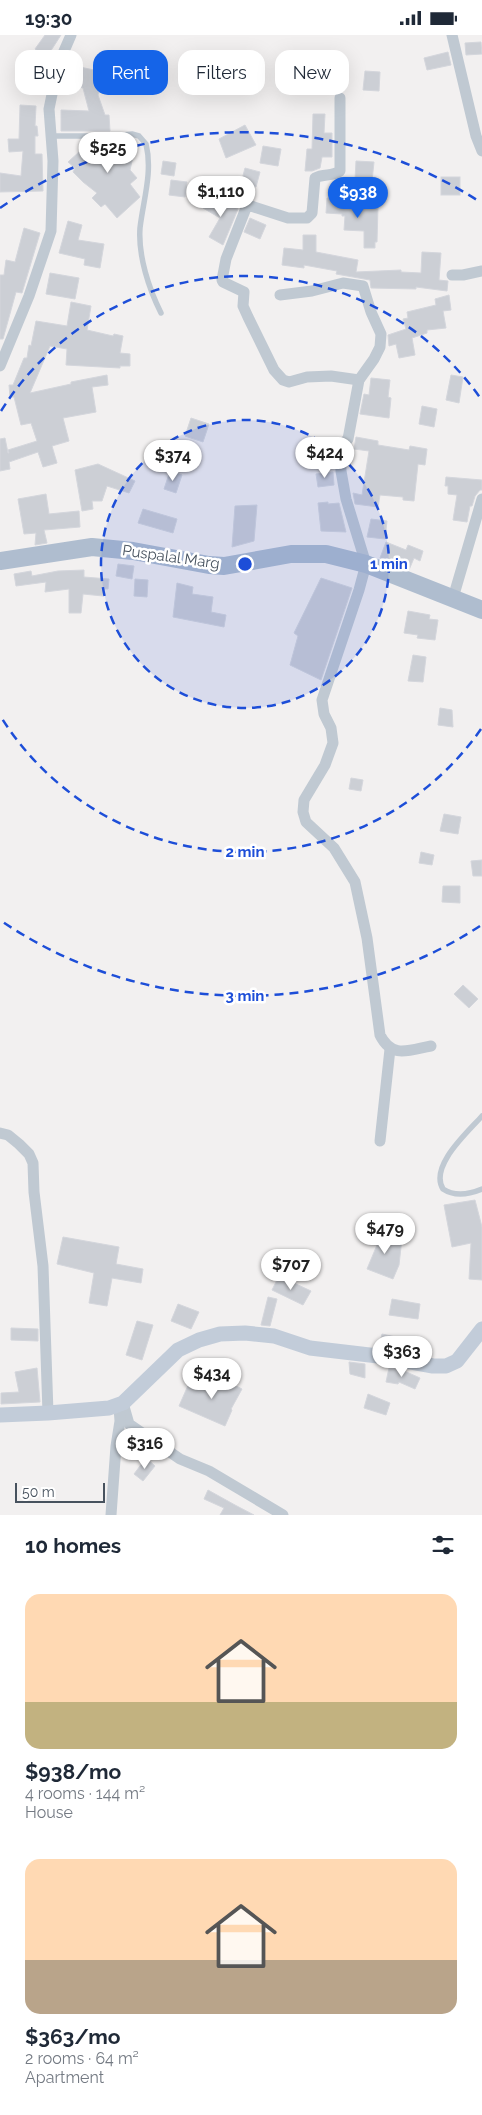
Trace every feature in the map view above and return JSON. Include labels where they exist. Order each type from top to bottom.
[{"type":"main road","name":"Puspalal Marg","points":[[0,561],[92,547],[133,551],[224,566],[291,554],[311,553],[341,557],[366,564],[453,598],[480,605]]},
{"type":"street","points":[[0,366],[29,296],[51,231],[53,161],[49,109],[58,65],[71,35]]},
{"type":"street","points":[[452,35],[476,136],[482,151]]},
{"type":"street","points":[[340,98],[340,171],[334,175],[323,175],[316,178],[312,213],[307,218],[288,219],[250,206],[246,208],[226,259],[222,280],[223,283],[244,292],[243,306],[274,371],[282,379],[289,382],[307,377],[359,380]]},
{"type":"street","points":[[452,275],[482,271]]},
{"type":"street","points":[[280,295],[312,291],[343,283],[364,287],[371,312],[381,334],[380,347],[359,380],[348,439],[340,447],[341,471],[346,499],[366,564],[322,700],[324,714],[333,737],[332,749],[325,765],[304,800],[302,812],[306,822],[334,848],[355,882],[367,938],[380,1035],[390,1049],[380,1141]]},
{"type":"street","points":[[453,598],[482,499]]},
{"type":"street","points":[[390,1049],[402,1051],[431,1046]]},
{"type":"street","points":[[0,1133],[19,1144],[33,1163],[34,1192],[43,1266],[48,1413]]},
{"type":"street","points":[[0,1415],[100,1409],[121,1404],[178,1349],[199,1340],[220,1335],[245,1333],[274,1337],[310,1348],[378,1356],[433,1366],[446,1366],[457,1361],[482,1329]]},
{"type":"street","points":[[111,1515],[121,1404]]},
{"type":"street","points":[[121,1404],[129,1424],[180,1459],[209,1471],[283,1515]]},
{"type":"lane","points":[[51,136],[114,136],[132,134],[139,136],[146,145],[147,189],[140,229],[140,243],[151,294],[161,313]]},
{"type":"lane","points":[[482,1116],[449,1153],[443,1164],[440,1180],[443,1189],[449,1193],[460,1194],[482,1189]]},
{"type":"building","points":[[45,35],[61,35],[51,50],[35,49]]},
{"type":"building","points":[[481,42],[482,54],[466,55],[465,43]]},
{"type":"building","points":[[448,52],[451,65],[427,70],[424,58]]},
{"type":"building","points":[[83,68],[93,70],[93,95],[98,95],[105,115],[109,115],[110,131],[61,131],[61,110],[89,111],[83,88]]},
{"type":"building","points":[[365,71],[380,72],[379,91],[363,90]]},
{"type":"building","points":[[20,105],[36,106],[35,126],[37,126],[38,136],[35,136],[35,154],[42,154],[43,191],[0,192],[0,173],[21,176],[23,151],[9,152],[8,139],[19,139]]},
{"type":"building","points":[[313,114],[325,114],[324,133],[332,133],[332,157],[322,157],[320,168],[305,171],[307,149],[312,149]]},
{"type":"building","points":[[245,125],[256,145],[226,158],[219,139]]},
{"type":"building","points":[[91,141],[136,144],[130,170],[137,178],[130,184],[140,197],[117,218],[105,204],[101,207],[92,198],[97,193],[73,172],[75,168],[68,162]]},
{"type":"building","points":[[263,146],[281,149],[278,166],[260,163]]},
{"type":"building","points":[[163,161],[176,163],[174,176],[161,174]]},
{"type":"building","points":[[356,161],[374,162],[372,181],[355,180]]},
{"type":"building","points":[[245,168],[260,172],[256,187],[241,183]]},
{"type":"building","points":[[441,177],[460,177],[460,195],[441,195]]},
{"type":"building","points":[[171,180],[187,182],[185,197],[169,195]]},
{"type":"building","points":[[211,194],[238,209],[223,245],[209,237],[220,218],[203,208]]},
{"type":"building","points":[[327,198],[340,199],[340,205],[378,206],[377,242],[375,242],[375,248],[364,248],[364,231],[344,230],[345,216],[342,216],[342,214],[326,213]]},
{"type":"building","points":[[250,218],[266,225],[260,239],[244,232]]},
{"type":"building","points":[[68,221],[82,225],[78,240],[104,244],[100,268],[84,265],[85,259],[59,253]]},
{"type":"building","points":[[24,228],[40,233],[22,293],[16,292],[3,339],[0,339],[0,275],[4,275],[6,260],[15,262]]},
{"type":"building","points":[[303,235],[316,235],[316,252],[358,260],[356,272],[401,270],[401,272],[421,273],[422,252],[441,253],[439,280],[448,281],[447,291],[416,287],[416,289],[371,288],[370,280],[336,274],[337,271],[304,265],[304,268],[282,265],[284,248],[303,250]]},
{"type":"building","points":[[50,273],[79,278],[75,299],[46,294]]},
{"type":"building","points":[[449,295],[451,310],[443,311],[446,328],[427,330],[427,333],[412,338],[415,355],[399,358],[396,344],[389,346],[388,335],[406,329],[403,319],[408,318],[407,312],[436,305],[435,299]]},
{"type":"building","points":[[71,302],[91,306],[87,330],[113,336],[114,334],[123,336],[120,353],[130,354],[130,366],[120,366],[120,368],[66,365],[67,349],[50,346],[30,393],[107,375],[108,385],[92,387],[96,412],[63,418],[69,441],[52,446],[57,463],[43,467],[38,452],[9,462],[10,469],[0,471],[0,439],[5,438],[8,453],[8,450],[37,441],[31,423],[21,425],[14,397],[10,397],[9,385],[13,385],[24,358],[27,358],[36,321],[67,326]]},
{"type":"building","points":[[451,375],[463,377],[459,403],[446,400]]},
{"type":"building","points":[[371,378],[390,380],[388,397],[391,398],[389,418],[360,414],[364,394],[369,395]]},
{"type":"building","points":[[422,406],[437,409],[434,427],[419,424]]},
{"type":"building","points":[[191,418],[209,424],[203,442],[185,436]]},
{"type":"building","points":[[356,437],[378,441],[378,445],[409,450],[410,446],[427,449],[425,465],[418,464],[414,501],[403,500],[403,497],[380,495],[378,507],[355,504],[353,493],[362,495],[369,451],[354,449]]},
{"type":"building","points":[[98,464],[135,481],[129,493],[107,486],[102,501],[92,501],[93,509],[82,511],[75,470]]},
{"type":"building","points":[[170,471],[182,475],[176,493],[164,489]]},
{"type":"building","points":[[333,472],[334,485],[318,487],[316,474]]},
{"type":"building","points":[[446,477],[482,480],[482,490],[475,496],[472,506],[470,506],[467,522],[453,520],[457,495],[448,494],[448,486],[445,486]]},
{"type":"building","points":[[46,494],[49,514],[79,511],[80,527],[44,530],[47,543],[35,545],[36,533],[24,534],[18,499]]},
{"type":"building","points":[[328,502],[328,504],[339,503],[346,532],[321,531],[318,503]]},
{"type":"building","points":[[257,505],[254,541],[232,547],[235,506]]},
{"type":"building","points":[[143,509],[177,519],[173,533],[138,523]]},
{"type":"building","points":[[371,519],[387,521],[385,539],[367,537]]},
{"type":"building","points":[[386,542],[406,550],[408,545],[423,551],[420,561],[414,558],[409,570],[380,558]]},
{"type":"building","points":[[118,564],[134,566],[132,579],[116,576]]},
{"type":"building","points":[[84,570],[84,577],[109,579],[108,589],[104,589],[103,596],[83,594],[81,613],[69,613],[69,589],[45,592],[46,582],[16,586],[14,574],[31,571],[32,576],[58,571]]},
{"type":"building","points":[[321,578],[352,588],[321,680],[290,665],[298,636],[294,633]]},
{"type":"building","points":[[135,579],[148,580],[147,597],[134,596]]},
{"type":"building","points":[[177,583],[193,587],[192,594],[213,597],[211,612],[226,615],[224,627],[173,617]]},
{"type":"building","points":[[408,611],[430,615],[429,619],[438,620],[435,640],[417,638],[418,635],[404,633]]},
{"type":"building","points":[[413,655],[426,657],[423,682],[408,681]]},
{"type":"building","points":[[440,708],[452,710],[453,727],[438,725]]},
{"type":"building","points":[[351,778],[363,780],[361,791],[349,789]]},
{"type":"building","points":[[444,814],[461,817],[458,834],[440,831]]},
{"type":"building","points":[[421,852],[434,855],[432,865],[419,863]]},
{"type":"building","points":[[482,860],[482,876],[473,876],[471,861]]},
{"type":"building","points":[[443,886],[460,886],[460,903],[442,902]]},
{"type":"building","points":[[463,985],[478,999],[469,1008],[454,994]]},
{"type":"building","points":[[475,1200],[482,1227],[482,1280],[469,1279],[471,1243],[452,1247],[444,1205]]},
{"type":"building","points":[[369,1233],[402,1238],[399,1265],[393,1279],[367,1269],[377,1245],[367,1244]]},
{"type":"building","points":[[63,1237],[119,1247],[116,1264],[143,1269],[141,1283],[112,1278],[107,1306],[89,1303],[94,1273],[57,1264]]},
{"type":"building","points":[[279,1276],[311,1291],[303,1305],[272,1290]]},
{"type":"building","points":[[268,1297],[277,1299],[270,1326],[261,1325]]},
{"type":"building","points":[[392,1299],[420,1304],[418,1319],[389,1315]]},
{"type":"building","points":[[178,1304],[199,1312],[191,1329],[171,1321]]},
{"type":"building","points":[[137,1321],[153,1325],[142,1360],[126,1355]]},
{"type":"building","points":[[11,1328],[38,1329],[38,1341],[11,1340]]},
{"type":"building","points":[[382,1334],[418,1342],[416,1353],[379,1347]]},
{"type":"building","points":[[349,1362],[365,1364],[365,1378],[350,1374]]},
{"type":"building","points":[[37,1368],[40,1402],[1,1404],[1,1393],[19,1392],[15,1372]]},
{"type":"building","points":[[389,1368],[402,1370],[420,1378],[415,1389],[399,1382],[398,1384],[386,1382]]},
{"type":"building","points":[[215,1375],[242,1389],[231,1409],[225,1426],[179,1406],[190,1381],[208,1389]]},
{"type":"building","points":[[368,1394],[390,1403],[386,1415],[364,1408]]},
{"type":"building","points":[[146,1458],[155,1466],[143,1481],[134,1474]]},
{"type":"building","points":[[208,1490],[254,1515],[220,1515],[224,1508],[204,1499]]}]
